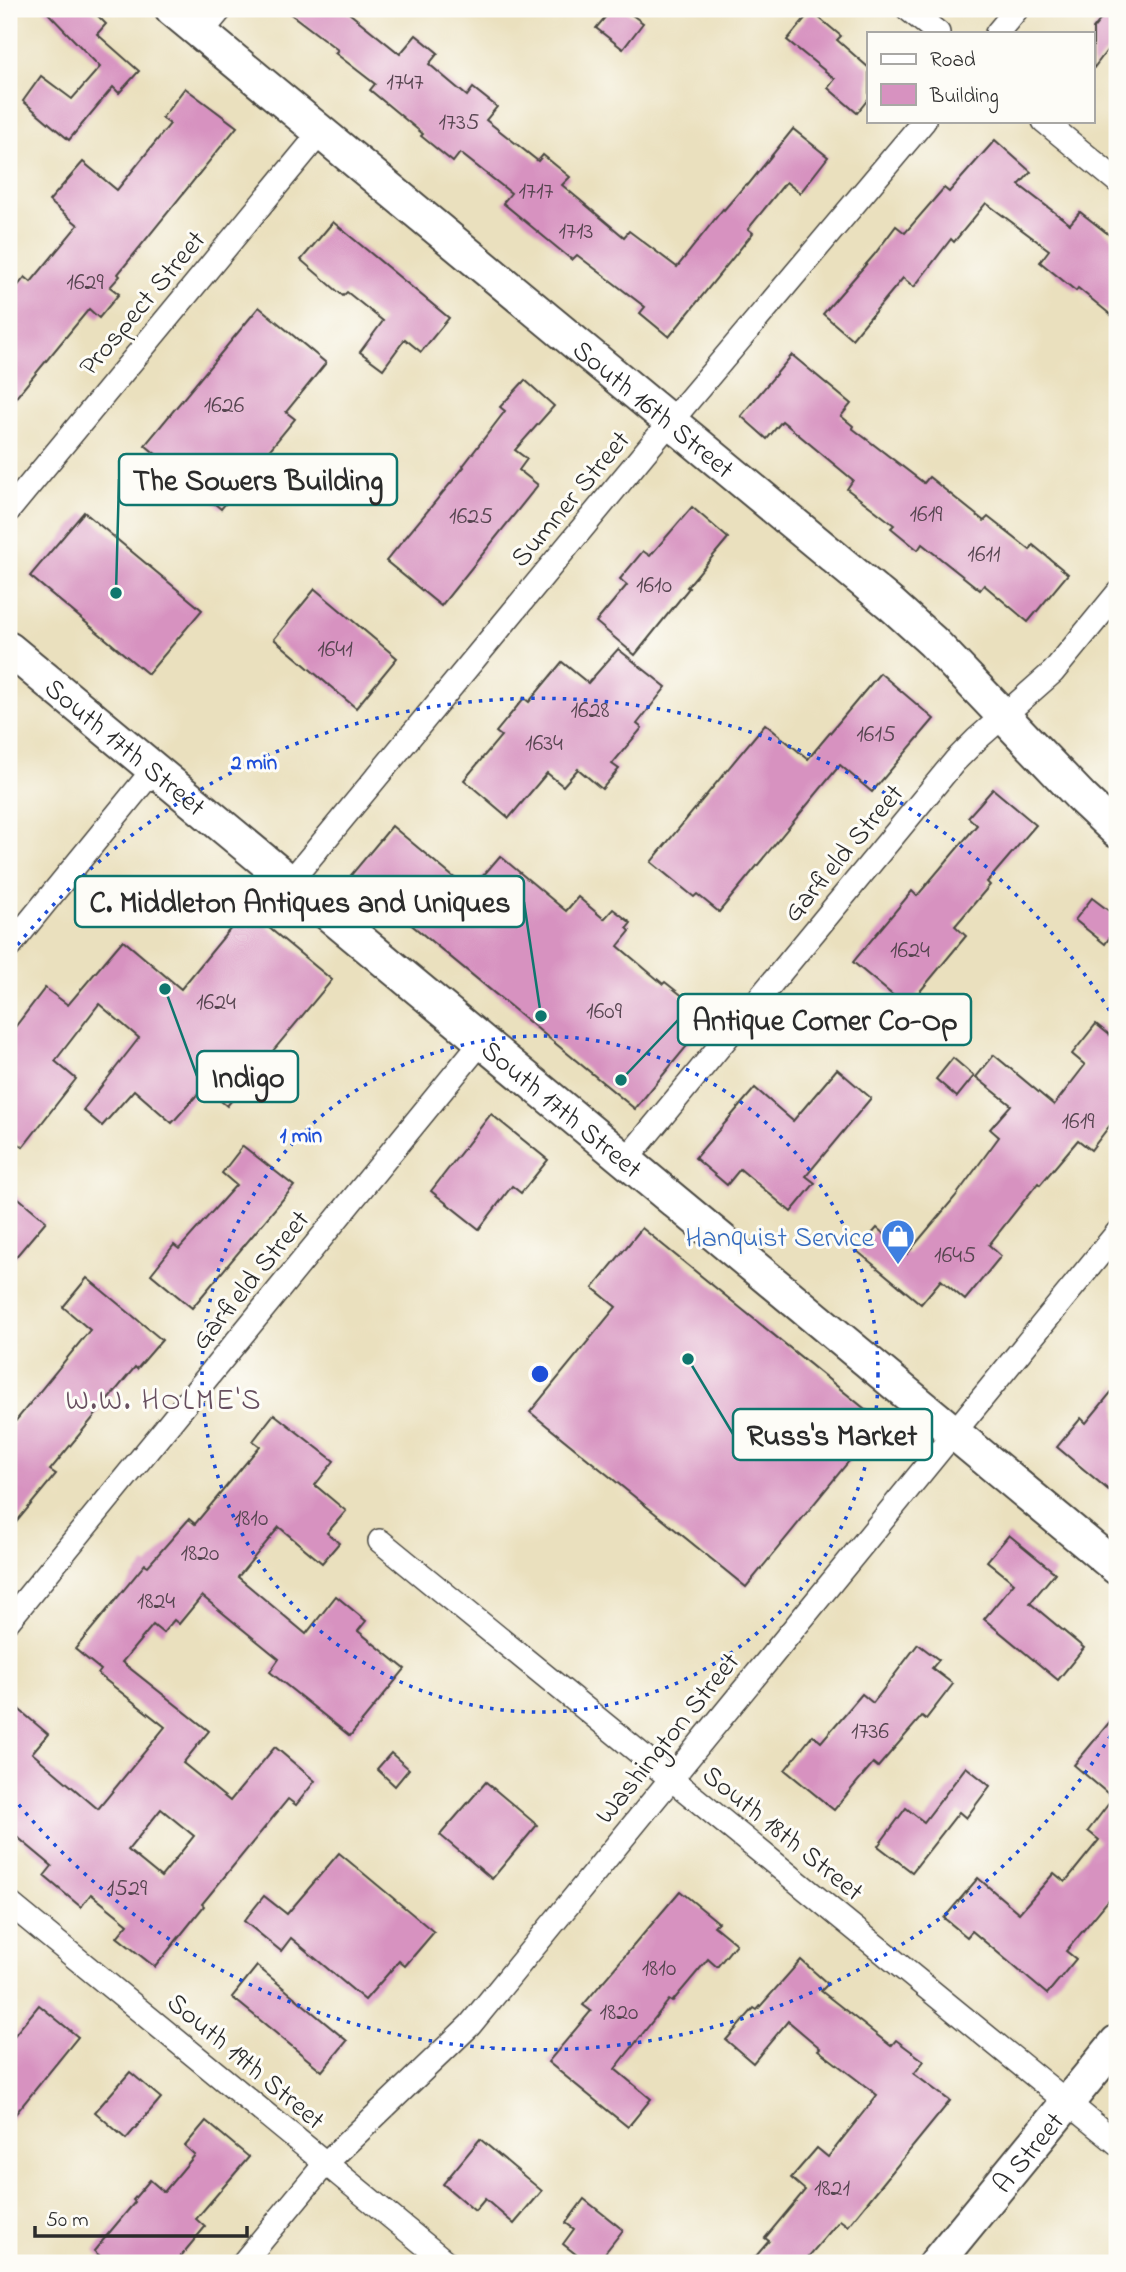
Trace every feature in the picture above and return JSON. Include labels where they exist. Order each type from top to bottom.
[{"type":"main road","name":"South 16th Street","points":[[172,9],[211,21],[320,133],[892,606],[933,642],[1117,831]]},
{"type":"main road","name":"South 17th Street","points":[[9,649],[1117,1568]]},
{"type":"main road","name":"A Street","points":[[936,2263],[1117,2042]]},
{"type":"street","points":[[908,9],[937,32]]},
{"type":"street","points":[[998,32],[1017,9]]},
{"type":"street","name":"Sumner Street","points":[[290,882],[923,122]]},
{"type":"street","points":[[1045,122],[1117,181]]},
{"type":"street","name":"Prospect Street","points":[[9,510],[320,133]]},
{"type":"street","name":"Garfield Street","points":[[626,1160],[956,761],[1054,672],[1117,594]]},
{"type":"street","points":[[9,947],[154,769]]},
{"type":"street","name":"Garfield Street","points":[[9,1619],[482,1041]]},
{"type":"street","name":"Washington Street","points":[[243,2263],[325,2164],[470,2025],[1117,1233]]},
{"type":"street","name":"South 18th Street","points":[[380,1541],[1117,2143]]},
{"type":"street","name":"South 19th Street","points":[[9,1903],[447,2263]]},
{"type":"building","points":[[44,9],[91,9],[106,24],[97,34],[139,71],[119,93],[113,87],[69,140],[23,101],[41,76],[72,99],[100,67]]},
{"type":"building","points":[[284,9],[344,9],[400,54],[416,35],[438,53],[429,64],[467,96],[473,88],[497,107],[486,120],[538,161],[543,155],[570,177],[562,185],[624,237],[629,231],[677,267],[723,209],[746,184],[748,185],[793,129],[828,157],[800,193],[786,182],[748,229],[753,233],[669,337],[640,313],[645,307],[577,255],[572,260],[503,203],[511,193],[460,153],[453,162],[421,136],[423,134],[370,90],[375,84],[335,53],[338,50]]},
{"type":"building","points":[[612,9],[624,9],[643,23],[623,49],[596,28]]},
{"type":"building","points":[[1109,9],[1117,9],[1117,37],[1094,68],[1094,32],[1093,29]]},
{"type":"building","points":[[811,11],[841,36],[837,40],[867,66],[867,100],[857,113],[828,88],[835,79],[787,40]]},
{"type":"building","points":[[185,88],[237,127],[118,274],[120,276],[110,287],[119,294],[99,318],[89,309],[9,406],[9,297],[25,277],[31,282],[78,225],[49,201],[83,162],[117,190],[170,124],[162,118]]},
{"type":"building","points":[[995,140],[1031,172],[1019,185],[1070,224],[1080,212],[1117,241],[1117,320],[1040,262],[1049,250],[986,203],[954,242],[951,239],[914,287],[903,278],[852,339],[823,314],[896,226],[905,233],[944,188],[949,192]]},
{"type":"building","points":[[333,222],[449,318],[421,352],[405,339],[383,369],[360,352],[383,321],[347,292],[343,296],[301,260]]},
{"type":"building","points":[[259,307],[326,363],[286,412],[295,419],[221,509],[145,445]]},
{"type":"building","points":[[792,355],[851,404],[841,416],[852,428],[924,483],[929,477],[984,521],[988,517],[1030,550],[1033,545],[1068,574],[1028,622],[984,585],[980,590],[922,544],[918,550],[891,528],[894,525],[847,489],[853,480],[782,421],[767,439],[741,416]]},
{"type":"building","points":[[525,380],[554,406],[515,450],[527,459],[519,470],[538,485],[441,606],[386,561],[464,467],[505,411],[500,407]]},
{"type":"building","points":[[692,507],[728,538],[635,655],[596,622],[627,585],[620,579],[643,551],[650,556]]},
{"type":"building","points":[[84,512],[202,610],[148,674],[30,576]]},
{"type":"building","points":[[315,589],[397,658],[356,708],[274,639]]},
{"type":"building","points":[[618,649],[666,687],[637,724],[642,728],[612,764],[619,769],[602,789],[578,769],[563,786],[547,773],[509,818],[464,780],[501,736],[496,732],[524,698],[529,702],[562,662],[588,683]]},
{"type":"building","points":[[880,673],[934,719],[872,792],[840,765],[719,912],[697,894],[694,897],[651,862],[765,724],[808,759]]},
{"type":"building","points":[[993,789],[1036,825],[987,882],[990,885],[955,926],[966,936],[907,1007],[853,962],[912,891],[917,896],[977,825],[968,817]]},
{"type":"building","points":[[392,826],[470,891],[500,856],[566,911],[578,897],[604,919],[613,909],[631,923],[627,928],[630,931],[618,946],[663,984],[665,982],[710,1018],[635,1109],[351,875]]},
{"type":"building","points":[[1092,898],[1117,917],[1117,927],[1105,944],[1075,920]]},
{"type":"building","points":[[240,917],[256,917],[332,980],[227,1106],[204,1087],[172,1123],[134,1090],[102,1126],[83,1110],[139,1038],[99,1004],[55,1061],[76,1079],[23,1147],[9,1136],[9,1035],[45,988],[68,1005],[123,940],[181,989]]},
{"type":"building","points":[[1096,1024],[1117,1041],[1117,1116],[1091,1150],[1078,1140],[1040,1185],[1038,1183],[989,1245],[1001,1256],[965,1300],[941,1280],[921,1304],[857,1251],[877,1228],[907,1254],[955,1197],[999,1137],[990,1129],[1011,1105],[976,1077],[994,1055],[1054,1105],[1085,1065],[1072,1054]]},
{"type":"building","points":[[953,1058],[974,1076],[957,1097],[936,1079]]},
{"type":"building","points":[[837,1069],[871,1098],[806,1176],[815,1183],[791,1212],[740,1169],[727,1185],[695,1158],[755,1088],[793,1121]]},
{"type":"building","points":[[491,1114],[548,1160],[521,1193],[512,1186],[479,1229],[431,1191]]},
{"type":"building","points":[[243,1146],[294,1186],[192,1308],[151,1274],[174,1245],[179,1249],[236,1185],[222,1173]]},
{"type":"building","points":[[9,1190],[46,1221],[9,1265]]},
{"type":"building","points":[[642,1228],[881,1422],[746,1587],[530,1412],[616,1307],[593,1288]]},
{"type":"building","points":[[87,1278],[162,1340],[137,1369],[135,1367],[50,1470],[56,1474],[9,1531],[9,1429],[90,1330],[63,1307]]},
{"type":"building","points":[[1117,1385],[1117,1497],[1057,1447],[1081,1418],[1086,1423]]},
{"type":"building","points":[[274,1414],[334,1461],[315,1485],[346,1511],[327,1533],[339,1543],[322,1563],[279,1527],[238,1577],[306,1634],[336,1596],[366,1621],[358,1631],[405,1669],[350,1736],[270,1672],[279,1659],[202,1596],[179,1624],[174,1620],[163,1633],[153,1625],[122,1662],[209,1731],[183,1763],[230,1801],[275,1747],[315,1781],[296,1805],[288,1799],[202,1904],[204,1906],[155,1967],[117,1937],[128,1924],[91,1894],[81,1907],[44,1876],[52,1866],[9,1830],[9,1701],[48,1734],[32,1753],[98,1809],[165,1727],[98,1674],[101,1670],[75,1649],[145,1564],[148,1566],[189,1519],[195,1524],[260,1446],[253,1441]],"holes":[[[161,1809],[194,1836],[161,1877],[128,1850]]]},
{"type":"building","points":[[1009,1535],[1055,1573],[1030,1603],[1084,1648],[1058,1680],[984,1619],[1014,1583],[987,1561]]},
{"type":"building","points":[[918,1644],[939,1660],[932,1668],[953,1684],[926,1719],[922,1716],[878,1767],[873,1763],[834,1810],[785,1770],[813,1735],[821,1742],[862,1694],[873,1703]]},
{"type":"building","points":[[1117,1713],[1117,1890],[1066,1951],[1076,1959],[1047,1994],[972,1931],[967,1937],[944,1918],[978,1878],[1019,1913],[1054,1873],[1065,1882],[1099,1840],[1088,1831],[1113,1798],[1074,1765]]},
{"type":"building","points":[[391,1753],[409,1769],[395,1786],[377,1769]]},
{"type":"building","points":[[966,1767],[990,1786],[966,1818],[959,1812],[912,1872],[878,1846],[906,1808],[924,1822]]},
{"type":"building","points":[[486,1782],[537,1825],[492,1879],[440,1835]]},
{"type":"building","points":[[339,1853],[434,1932],[405,1966],[399,1961],[365,2000],[291,1938],[281,1951],[244,1921],[264,1896],[287,1914]]},
{"type":"building","points":[[680,1891],[718,1922],[714,1926],[736,1944],[717,1967],[708,1959],[672,2002],[669,2000],[615,2069],[651,2099],[628,2127],[548,2062],[591,2011],[583,2005]]},
{"type":"building","points":[[801,1960],[828,1984],[821,1991],[891,2046],[896,2040],[924,2061],[914,2074],[950,2101],[848,2226],[840,2220],[803,2263],[750,2263],[769,2241],[765,2238],[805,2190],[791,2178],[817,2148],[828,2157],[877,2095],[818,2050],[820,2048],[788,2021],[753,2063],[726,2040]]},
{"type":"building","points":[[257,1966],[347,2041],[322,2071],[232,1997]]},
{"type":"building","points":[[39,2005],[78,2037],[9,2122],[9,2042]]},
{"type":"building","points":[[130,2072],[161,2098],[126,2139],[95,2112]]},
{"type":"building","points":[[206,2121],[249,2157],[196,2219],[205,2227],[175,2263],[108,2263],[94,2251],[150,2180],[164,2192],[195,2155],[185,2146]]},
{"type":"building","points":[[480,2139],[542,2191],[514,2224],[485,2199],[475,2211],[443,2184]]},
{"type":"building","points":[[584,2199],[623,2230],[597,2263],[587,2263],[563,2244],[574,2229],[566,2223]]},
{"type":"place","name":"The Sowers Building","points":[[116,593]]},
{"type":"place","name":"Indigo","points":[[165,989]]},
{"type":"place","name":"C. Middleton Antiques and Uniques","points":[[541,1016]]},
{"type":"place","name":"Antique Corner Co-Op","points":[[621,1080]]},
{"type":"place","name":"Hanquist Service","points":[[898,1266]]},
{"type":"place","name":"Russ's Market","points":[[688,1359]]},
{"type":"district","name":"W.W. HOLME'S","points":[[164,1399]]}]
